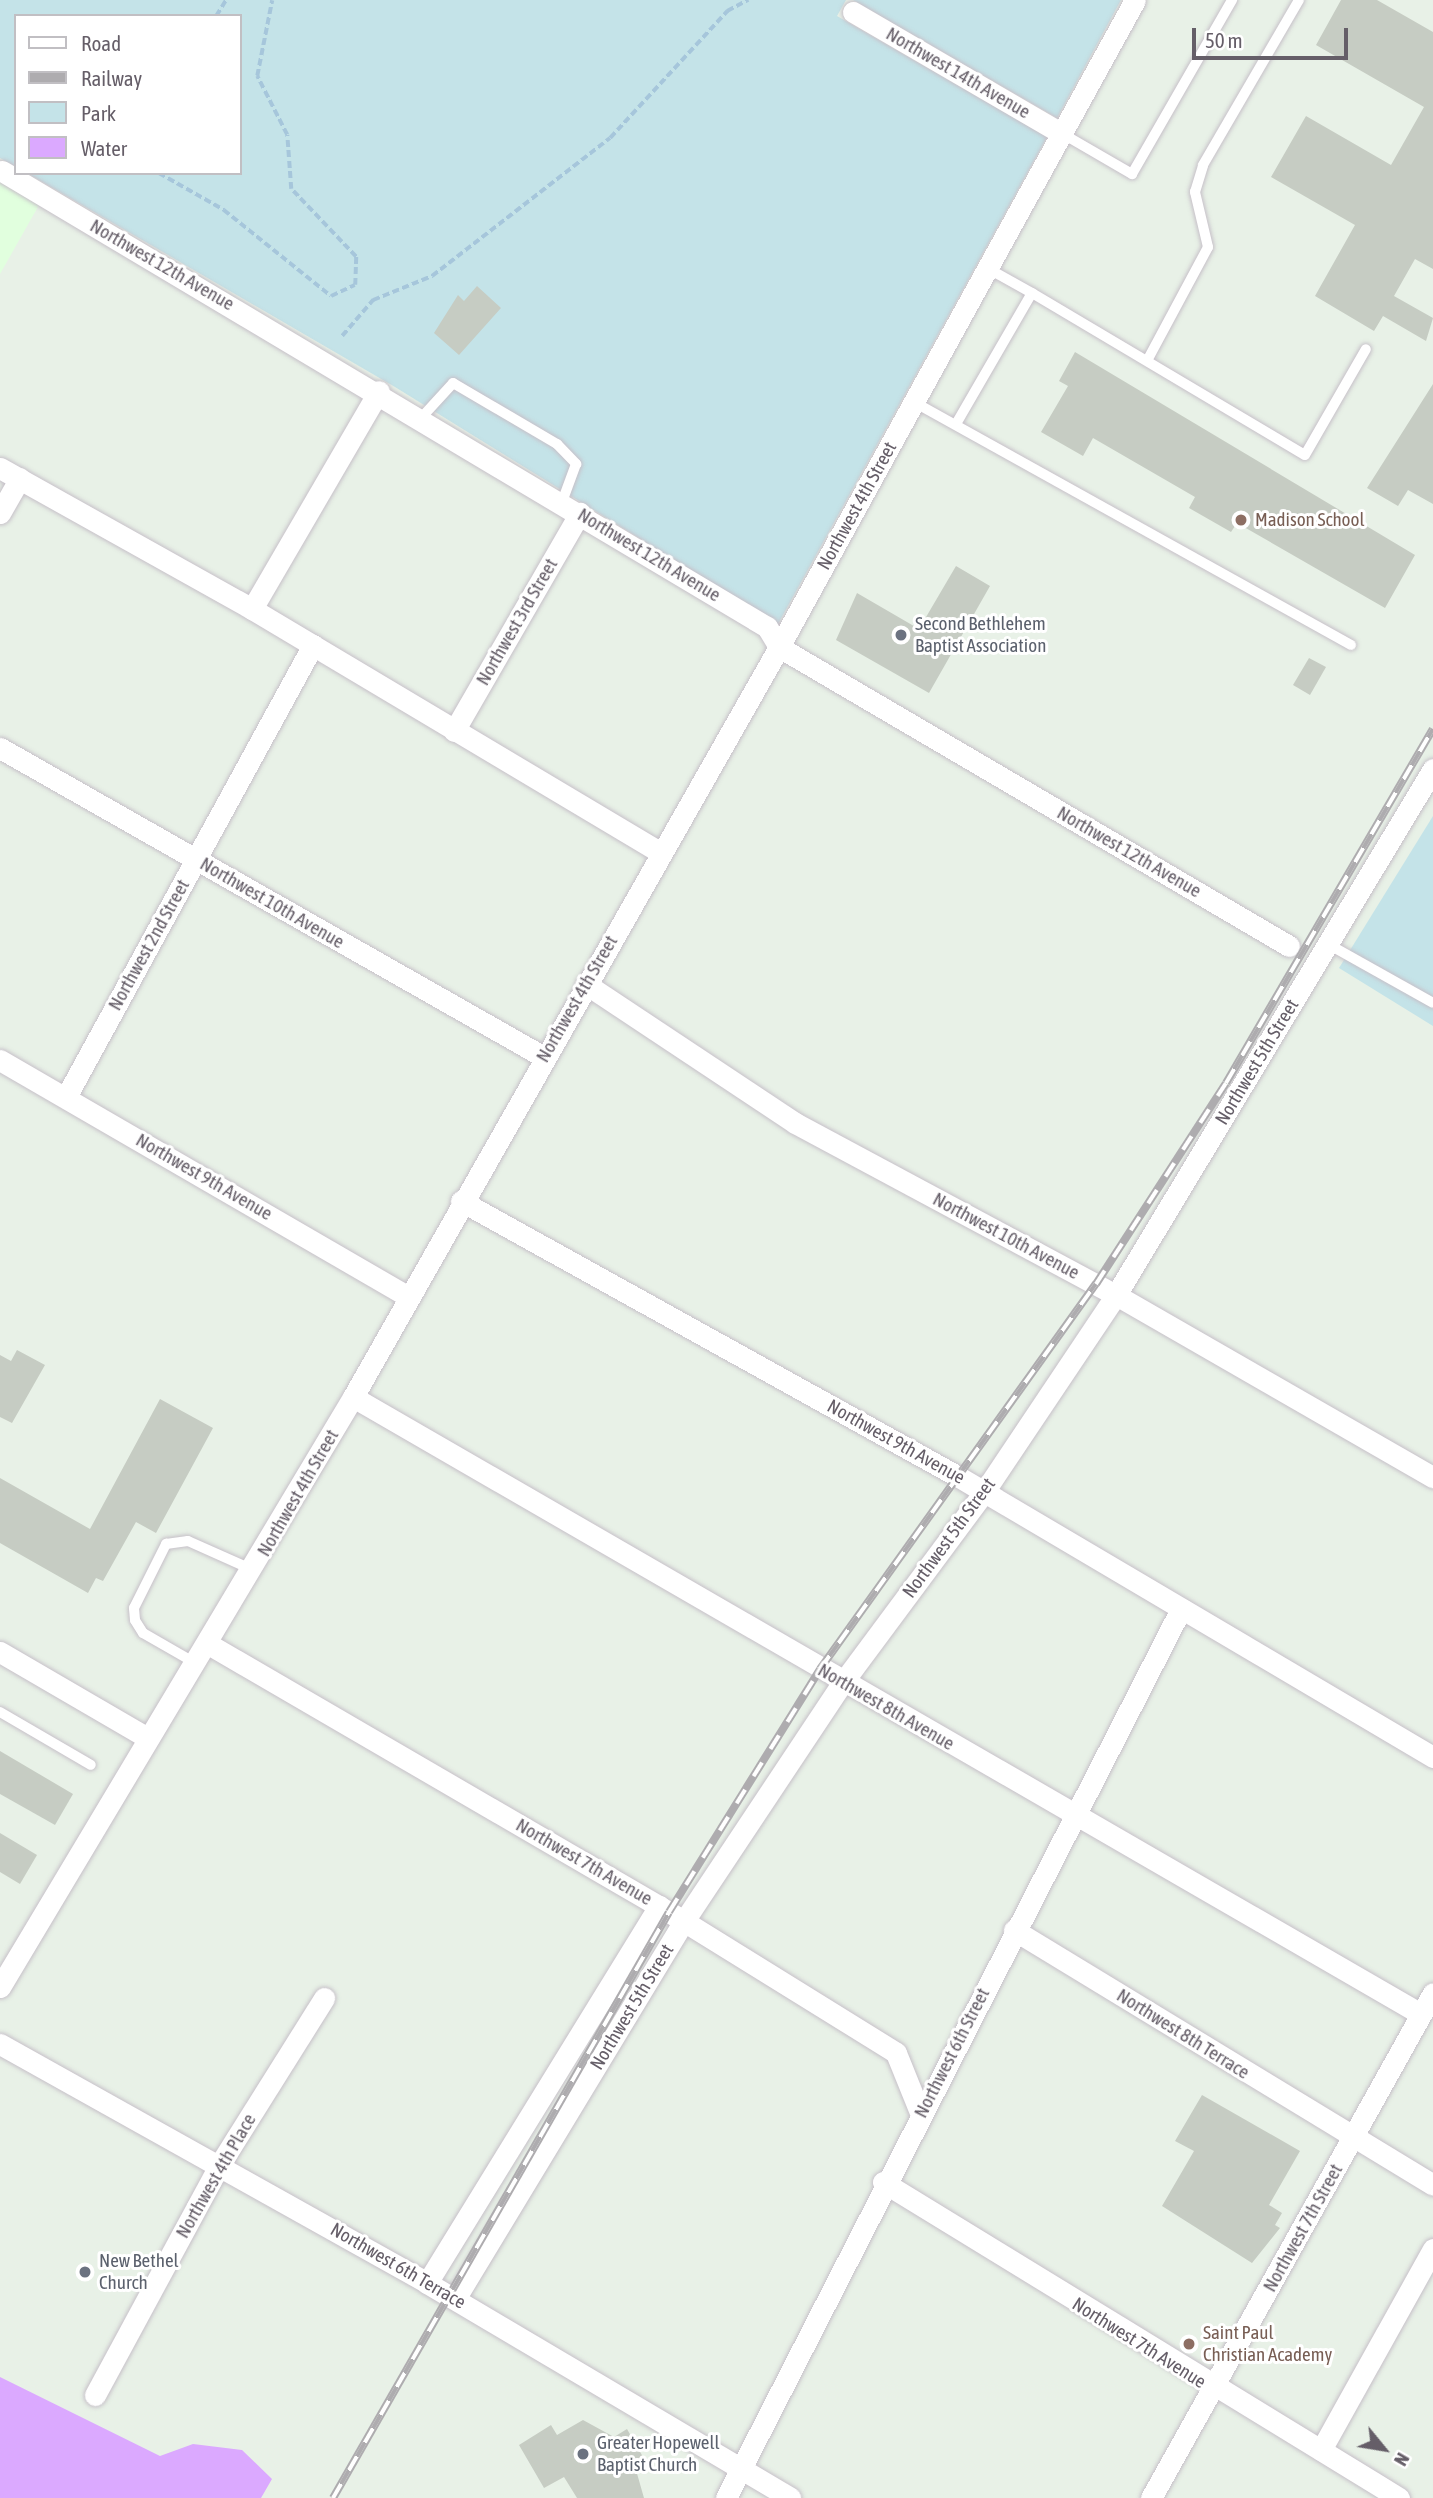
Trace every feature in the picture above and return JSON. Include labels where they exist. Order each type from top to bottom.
[{"type":"street","name":"Northwest 4th Street","points":[[0,1987],[148,1738],[210,1645],[353,1397],[407,1296],[779,647],[1135,0]]},
{"type":"street","name":"Northwest 14th Avenue","points":[[853,12],[1063,134]]},
{"type":"street","name":"Northwest 12th Avenue","points":[[2,171],[379,391],[767,627],[779,647],[1289,946]]},
{"type":"street","points":[[252,609],[379,391]]},
{"type":"street","points":[[0,468],[252,609],[661,853]]},
{"type":"street","points":[[0,513],[20,478]]},
{"type":"street","name":"Northwest 3rd Street","points":[[454,731],[571,508]]},
{"type":"street","name":"Northwest 2nd Street","points":[[66,1097],[313,645]]},
{"type":"street","name":"Northwest 10th Avenue","points":[[0,748],[544,1057]]},
{"type":"street","name":"Northwest 5th Street","points":[[455,2299],[684,1921],[843,1682],[984,1492],[1116,1295],[1433,769]]},
{"type":"street","name":"Northwest 10th Avenue","points":[[586,984],[795,1123],[1116,1295],[1433,1477]]},
{"type":"street","name":"Northwest 9th Avenue","points":[[0,1060],[407,1296]]},
{"type":"street","name":"Northwest 9th Avenue","points":[[461,1201],[984,1492],[1433,1757]]},
{"type":"street","name":"Northwest 8th Avenue","points":[[353,1397],[1074,1816],[1421,2014]]},
{"type":"street","name":"Northwest 6th Street","points":[[726,2498],[883,2182],[921,2115],[1181,1609]]},
{"type":"street","name":"Northwest 7th Avenue","points":[[210,1645],[659,1906],[896,2053],[921,2115]]},
{"type":"street","points":[[0,1652],[148,1738]]},
{"type":"street","name":"Northwest 5th Street","points":[[427,2283],[659,1906]]},
{"type":"street","name":"Northwest 8th Terrace","points":[[1014,1930],[1352,2138]]},
{"type":"street","name":"Northwest 7th Street","points":[[1151,2498],[1433,1993]]},
{"type":"street","name":"Northwest 4th Place","points":[[95,2395],[220,2164],[324,1998]]},
{"type":"street","name":"Northwest 6th Terrace","points":[[0,2044],[220,2164],[455,2299],[790,2498]]},
{"type":"street","points":[[1352,2138],[1433,2185]]},
{"type":"street","name":"Northwest 7th Avenue","points":[[883,2182],[1213,2390],[1399,2498]]},
{"type":"street","points":[[1321,2451],[1433,2249]]},
{"type":"lane","points":[[1063,134],[1132,174],[1233,0]]},
{"type":"lane","points":[[1148,359],[1208,247],[1195,192],[1203,165],[1299,0]]},
{"type":"lane","points":[[989,269],[1148,359],[1162,375],[1305,455],[1366,349]]},
{"type":"lane","points":[[956,424],[1032,293]]},
{"type":"lane","points":[[422,417],[453,383],[546,437],[576,464],[571,508]]},
{"type":"lane","points":[[914,402],[1351,645]]},
{"type":"lane","points":[[1328,944],[1433,1003]]},
{"type":"lane","points":[[197,1664],[143,1633],[135,1620],[134,1608],[166,1544],[188,1541],[253,1570]]},
{"type":"lane","points":[[0,1712],[91,1765]]},
{"type":"path","points":[[163,175],[224,210],[331,296],[355,285],[356,257],[291,189],[287,135],[257,76],[272,0]]},
{"type":"path","points":[[342,336],[373,300],[432,276],[610,138],[727,11],[748,0]]},
{"type":"shaded area","points":[[0,182],[39,205],[0,274]]},
{"type":"green space","points":[[0,0],[846,0],[837,16],[1047,137],[778,624],[395,387],[30,175],[242,175],[242,14],[14,14],[14,166],[0,158]]},
{"type":"green space","points":[[853,0],[1121,0],[1057,118]]},
{"type":"green space","points":[[1433,816],[1433,1026],[1339,968]]},
{"type":"water","points":[[0,2377],[160,2456],[193,2444],[242,2450],[272,2479],[261,2498],[0,2498]]},
{"type":"building","points":[[1341,0],[1377,0],[1433,32],[1433,269],[1415,259],[1394,296],[1433,318],[1426,341],[1383,316],[1374,331],[1315,296],[1355,225],[1271,177],[1306,116],[1391,165],[1424,107],[1316,45]]},
{"type":"building","points":[[477,286],[501,308],[459,355],[434,333],[458,295],[464,301]]},
{"type":"building","points":[[1075,352],[1415,555],[1385,608],[1237,523],[1231,532],[1189,508],[1195,497],[1093,438],[1083,456],[1041,432],[1068,386],[1059,381]]},
{"type":"building","points":[[1433,384],[1433,504],[1408,490],[1398,506],[1367,488]]},
{"type":"building","name":"Second Bethlehem Baptist Association","points":[[956,566],[990,586],[929,693],[836,640],[857,593],[919,629]]},
{"type":"building","points":[[1309,658],[1326,667],[1310,695],[1293,685]]},
{"type":"building","points":[[17,1350],[45,1365],[12,1423],[0,1417],[0,1355],[11,1361]]},
{"type":"building","points":[[160,1399],[213,1428],[156,1533],[136,1522],[103,1581],[96,1578],[88,1593],[0,1543],[0,1478],[90,1529]]},
{"type":"building","points":[[0,1751],[73,1794],[55,1825],[0,1794]]},
{"type":"building","points":[[0,1833],[37,1855],[20,1884],[0,1872]]},
{"type":"building","points":[[1202,2095],[1300,2151],[1269,2205],[1282,2213],[1275,2225],[1280,2228],[1252,2263],[1162,2206],[1194,2151],[1175,2141]]},
{"type":"building","name":"Greater Hopewell Baptist Church","points":[[583,2420],[614,2437],[627,2429],[647,2464],[636,2470],[644,2498],[577,2498],[564,2477],[544,2488],[519,2445],[551,2425],[557,2435]]},
{"type":"railway","points":[[333,2498],[669,1912],[820,1669],[1096,1284],[1226,1083],[1433,729]]},
{"type":"place","name":"Madison School","points":[[1241,520]]},
{"type":"place","name":"Second Bethlehem Baptist Association","points":[[901,635]]},
{"type":"place","name":"New Bethel Church","points":[[85,2272]]},
{"type":"place","name":"Saint Paul Christian Academy","points":[[1189,2344]]},
{"type":"place","name":"Greater Hopewell Baptist Church","points":[[583,2454]]}]
